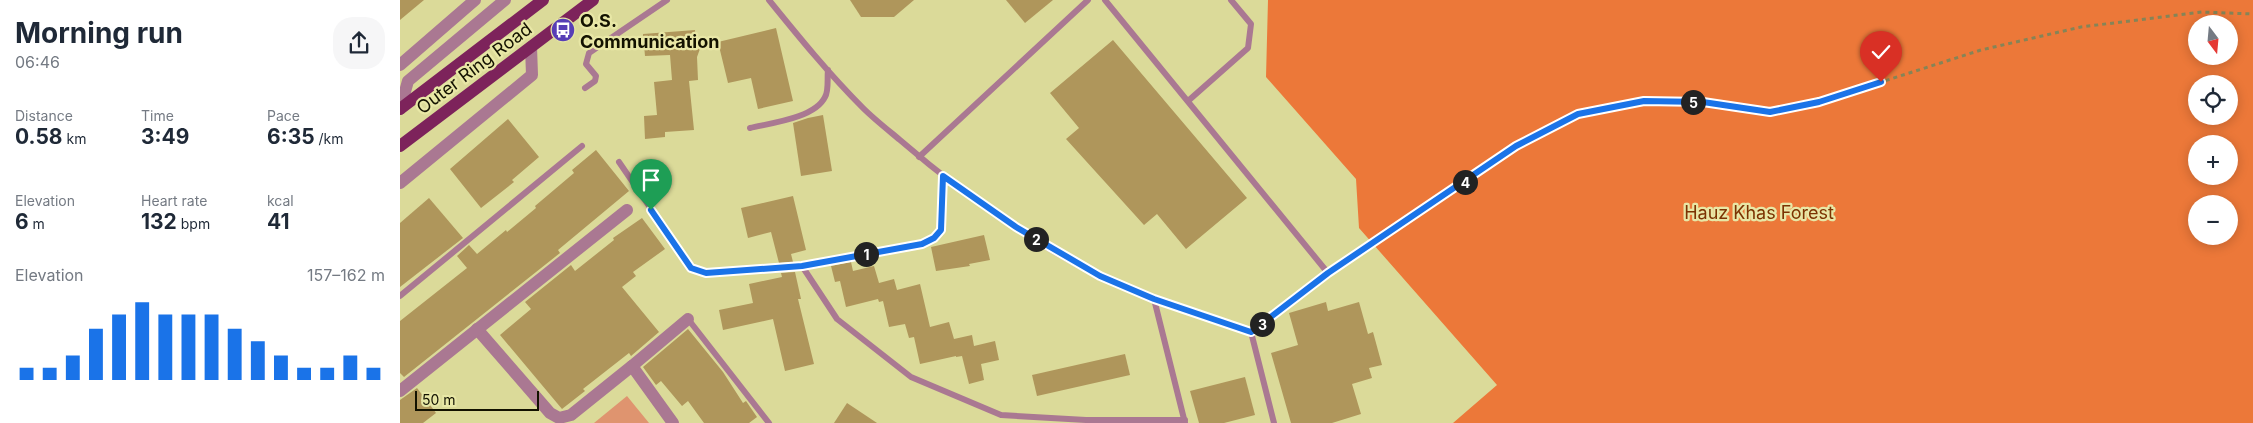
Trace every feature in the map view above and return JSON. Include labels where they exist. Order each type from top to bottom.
[{"type":"main road","points":[[400,109],[543,0]]},
{"type":"main road","name":"Outer Ring Road","points":[[400,146],[593,0]]},
{"type":"street","points":[[400,65],[475,0]]},
{"type":"street","points":[[400,109],[408,81],[505,0]]},
{"type":"street","points":[[400,183],[532,75],[531,47]]},
{"type":"street","points":[[400,391],[627,210]]},
{"type":"street","points":[[477,330],[550,413],[559,418],[570,415],[688,319]]},
{"type":"street","points":[[632,366],[673,423]]},
{"type":"lane","points":[[585,88],[595,81],[596,76],[586,64],[589,53],[667,0]]},
{"type":"lane","points":[[768,0],[864,109],[943,176],[1016,227],[1100,276],[1154,299],[1251,332]]},
{"type":"lane","points":[[919,157],[1088,0]]},
{"type":"lane","points":[[1105,0],[1328,273],[1251,332]]},
{"type":"lane","points":[[1188,101],[1248,48],[1251,24],[1231,0]]},
{"type":"lane","points":[[750,128],[808,113],[818,108],[826,96],[828,70]]},
{"type":"lane","points":[[400,296],[582,146]]},
{"type":"lane","points":[[618,162],[691,268],[706,273],[802,266],[922,244],[934,238],[941,230],[943,176]]},
{"type":"lane","points":[[802,266],[837,318],[911,377],[1001,415],[1086,420],[1185,421],[1154,299]]},
{"type":"lane","points":[[688,319],[769,423]]},
{"type":"lane","points":[[1251,332],[1274,423]]},
{"type":"path","points":[[1328,273],[1516,146],[1578,114],[1644,101],[1703,102],[1770,112],[1819,102],[1981,50],[2081,27],[2202,12],[2253,14]]},
{"type":"shaded area","points":[[627,396],[649,423],[594,423]]},
{"type":"green space","name":"Hauz Khas Forest","points":[[1268,0],[2253,0],[2253,423],[1453,423],[1497,385],[1359,228],[1356,179],[1266,77]]},
{"type":"building","points":[[400,0],[424,0],[400,20]]},
{"type":"building","points":[[850,0],[914,0],[894,17],[861,17]]},
{"type":"building","points":[[1006,0],[1053,0],[1025,23]]},
{"type":"building","points":[[776,28],[793,101],[758,109],[751,78],[728,83],[718,42]]},
{"type":"building","points":[[695,30],[696,47],[701,46],[697,57],[698,80],[689,81],[694,130],[665,132],[665,137],[645,139],[644,116],[657,115],[654,82],[672,80],[670,55],[645,56],[643,34]]},
{"type":"building","points":[[1113,40],[1247,198],[1186,249],[1157,214],[1144,225],[1066,139],[1079,128],[1050,93]]},
{"type":"building","points":[[823,115],[832,171],[801,176],[793,123]]},
{"type":"building","points":[[508,119],[539,157],[512,180],[514,182],[481,208],[450,169]]},
{"type":"building","points":[[596,150],[629,191],[558,250],[560,253],[404,377],[400,373],[400,321],[467,268],[457,256],[469,245],[477,254],[506,230],[507,232],[574,173],[572,170]]},
{"type":"building","points":[[793,196],[806,250],[791,254],[793,262],[779,263],[771,232],[748,238],[741,208]]},
{"type":"building","points":[[429,198],[463,238],[400,287],[400,223]]},
{"type":"building","points":[[642,218],[665,249],[633,272],[636,276],[622,287],[659,332],[631,356],[629,353],[583,389],[585,391],[562,409],[500,335],[531,309],[525,302],[571,265],[575,271],[614,240],[613,238]]},
{"type":"building","points":[[984,235],[990,260],[969,264],[970,266],[936,271],[931,247]]},
{"type":"building","points":[[851,262],[853,271],[874,266],[879,283],[894,279],[897,290],[920,284],[930,327],[949,322],[954,339],[972,335],[974,346],[995,341],[999,360],[981,364],[984,380],[969,384],[962,356],[920,364],[914,337],[909,338],[905,324],[889,327],[883,301],[879,302],[878,299],[846,307],[840,281],[835,282],[831,266]]},
{"type":"building","points":[[795,272],[801,299],[798,299],[814,364],[785,371],[773,319],[723,330],[719,310],[753,303],[749,284],[782,277],[781,273]]},
{"type":"building","points":[[1326,302],[1328,311],[1359,302],[1368,334],[1373,332],[1382,365],[1369,368],[1372,378],[1352,384],[1361,414],[1332,423],[1291,423],[1271,353],[1298,345],[1289,313]]},
{"type":"building","points":[[688,329],[723,372],[743,403],[746,401],[757,417],[749,423],[704,423],[688,401],[682,406],[661,381],[656,385],[643,367]]},
{"type":"building","points":[[1125,354],[1130,375],[1037,396],[1032,375]]},
{"type":"building","points":[[1245,377],[1255,415],[1224,423],[1199,423],[1190,391]]},
{"type":"building","points":[[417,388],[436,413],[423,423],[400,423],[400,400]]},
{"type":"building","points":[[847,403],[877,423],[834,423]]},
{"type":"place","name":"O.S. Communication","points":[[563,30]]},
{"type":"route","points":[[651,210],[691,268],[706,273],[802,266],[922,244],[934,238],[941,230],[943,176],[1016,227],[1100,276],[1154,299],[1251,332],[1328,273],[1516,146],[1578,114],[1644,101],[1703,102],[1770,112],[1819,102],[1881,82]]}]
